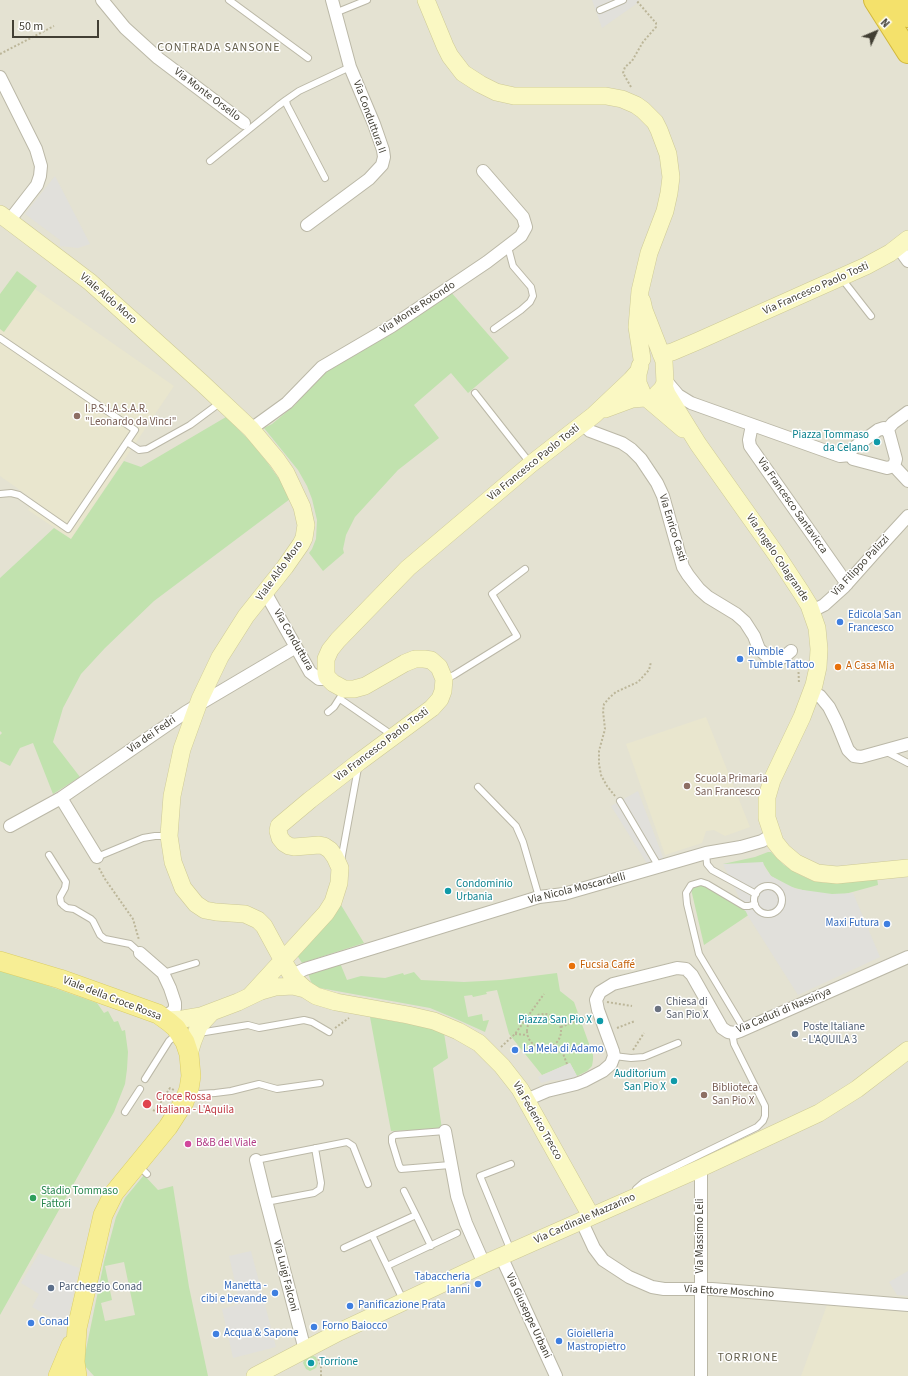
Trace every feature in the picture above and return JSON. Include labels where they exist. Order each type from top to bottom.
[{"type":"highway","points":[[875,0],[908,52]]},
{"type":"highway","points":[[898,0],[908,16]]},
{"type":"main road","name":"Viale della Croce Rossa","points":[[0,961],[60,979],[150,1011],[176,1025]]},
{"type":"main road","points":[[58,1376],[77,1328],[103,1215],[114,1193],[142,1169],[180,1110],[188,1093],[192,1076],[190,1054],[187,1045],[176,1025]]},
{"type":"main road","points":[[77,1328],[75,1366],[77,1376]]},
{"type":"street","name":"Via Monte Orsello","points":[[102,0],[120,22],[152,53],[244,122]]},
{"type":"street","name":"Via Conduttura II","points":[[307,225],[369,179],[383,162],[384,156],[383,150],[350,67],[332,0]]},
{"type":"street","points":[[426,0],[450,56],[463,73],[480,84],[496,92],[519,96],[614,97],[636,105],[654,122],[663,138],[671,169],[666,211],[649,253],[640,291],[637,327],[640,366],[638,383],[640,390],[646,398],[656,394],[663,368]]},
{"type":"street","points":[[0,77],[39,157],[41,166],[39,180],[28,196],[5,217]]},
{"type":"street","name":"Via Monte Rotondo","points":[[250,429],[291,399],[324,365],[392,326],[508,247],[524,233],[526,227],[525,221],[520,212],[483,171]]},
{"type":"street","name":"Viale Aldo Moro","points":[[5,217],[90,282],[250,429],[264,444],[286,473],[302,507],[306,525],[304,538],[297,552],[233,634],[215,666],[198,704],[178,764],[172,796],[169,836],[171,855],[175,871],[192,900],[200,907],[211,912],[241,914],[254,917],[264,926],[292,975]]},
{"type":"street","points":[[903,243],[908,261]]},
{"type":"street","name":"Via Francesco Paolo Tosti","points":[[663,368],[667,354],[874,262],[903,243]]},
{"type":"street","name":"Via Angelo Colagrande","points":[[640,291],[644,310],[656,338],[667,394],[698,444],[801,592],[812,611],[817,628],[820,649],[818,667],[805,688],[802,717],[772,780],[769,790],[766,812],[772,835],[779,847],[789,858],[803,867],[817,872],[837,875],[908,868]]},
{"type":"street","name":"Via Francesco Paolo Tosti","points":[[327,677],[325,664],[334,645],[408,568],[531,464],[596,413],[632,380],[650,353],[654,352],[663,368]]},
{"type":"street","points":[[663,368],[674,391],[691,403],[840,456],[850,456],[853,459],[887,468],[894,466]]},
{"type":"street","name":"Via Angelo Colagrande","points":[[646,398],[698,444]]},
{"type":"street","name":"Via Francesco Paolo Tosti","points":[[596,413],[627,400],[646,398]]},
{"type":"street","points":[[887,430],[893,423],[908,412]]},
{"type":"street","name":"Via Enrico Casti","points":[[582,424],[590,431],[612,438],[627,446],[637,454],[646,466],[660,488],[666,502],[688,576],[699,589],[708,597],[736,614],[745,622],[754,636],[759,649],[768,657],[779,659],[791,651]]},
{"type":"street","name":"Via Francesco Santavicca","points":[[752,425],[748,440],[750,446],[847,584]]},
{"type":"street","points":[[850,456],[852,449],[883,428],[890,433],[896,458],[894,466]]},
{"type":"street","points":[[894,466],[908,481]]},
{"type":"street","name":"Via Filippo Palizzi","points":[[812,611],[827,603],[847,584],[908,516]]},
{"type":"street","name":"Via Conduttura","points":[[265,592],[312,675],[321,679],[327,677]]},
{"type":"street","name":"Via dei Fedri","points":[[10,826],[61,798],[198,704],[296,647]]},
{"type":"street","points":[[327,677],[342,694],[365,686],[415,659],[424,659],[434,661],[439,667],[444,679]]},
{"type":"street","name":"Via Francesco Paolo Tosti","points":[[340,868],[335,857],[326,847],[319,845],[289,846],[281,839],[278,830],[280,825],[359,762],[435,705],[442,696],[444,679]]},
{"type":"street","points":[[805,688],[820,696],[829,707],[848,750],[852,754],[859,757],[908,744]]},
{"type":"street","points":[[61,798],[97,857]]},
{"type":"street","name":"Via Nicola Moscardelli","points":[[292,975],[300,970],[539,898],[564,894],[659,868],[706,853],[742,847],[762,841],[772,835]]},
{"type":"street","points":[[250,996],[321,919],[330,907],[338,890],[340,868]]},
{"type":"street","points":[[140,953],[163,973],[168,983],[175,1006],[172,1012],[176,1025]]},
{"type":"street","name":"Via Caduti di Nassiriya","points":[[599,1012],[596,1004],[598,996],[604,988],[619,982],[676,968],[686,968],[692,975],[722,1028],[732,1033],[744,1030],[908,957]]},
{"type":"street","points":[[276,987],[292,975]]},
{"type":"street","name":"Via Federico Trecco","points":[[292,975],[297,983],[322,998],[434,1021],[466,1035],[479,1043],[494,1057],[513,1079],[526,1100],[586,1218]]},
{"type":"street","points":[[176,1025],[183,1019],[212,1013],[261,991],[276,987],[293,986],[305,989]]},
{"type":"street","points":[[526,1100],[542,1092],[576,1084],[593,1077],[608,1067],[613,1060],[613,1051],[599,1012]]},
{"type":"street","points":[[176,1025],[202,1022],[212,1013]]},
{"type":"street","name":"Via Cardinale Mazzarino","points":[[255,1376],[339,1332],[404,1301],[586,1218],[701,1168],[818,1113],[857,1089],[908,1050]]},
{"type":"street","points":[[445,1131],[450,1165],[459,1205],[484,1264]]},
{"type":"street","name":"Via Luigi Falconi","points":[[256,1160],[305,1350]]},
{"type":"street","name":"Via Massimo Leli","points":[[701,1168],[701,1376]]},
{"type":"street","name":"Via Ettore Moschino","points":[[586,1218],[594,1248],[600,1256],[629,1277],[652,1287],[664,1289],[700,1288],[908,1305]]},
{"type":"street","name":"Via Giuseppe Urbani","points":[[506,1254],[556,1376]]},
{"type":"lane","points":[[229,0],[308,58]]},
{"type":"lane","points":[[335,13],[367,0]]},
{"type":"lane","points":[[600,10],[616,1],[623,0]]},
{"type":"lane","points":[[210,161],[299,91],[350,67]]},
{"type":"lane","points":[[286,100],[287,105],[325,178]]},
{"type":"lane","points":[[494,329],[521,310],[530,302],[533,296],[531,287],[513,266],[508,247]]},
{"type":"lane","points":[[842,277],[871,316]]},
{"type":"lane","points":[[0,338],[135,430],[68,529],[18,495],[11,493],[0,494]]},
{"type":"lane","points":[[475,393],[531,464]]},
{"type":"lane","points":[[127,442],[139,450],[147,450],[190,425],[221,401]]},
{"type":"lane","points":[[444,679],[454,675],[517,636],[492,594],[525,569]]},
{"type":"lane","points":[[328,712],[334,707],[342,694],[394,736]]},
{"type":"lane","points":[[884,751],[908,763]]},
{"type":"lane","points":[[340,868],[359,762]]},
{"type":"lane","points":[[478,787],[516,826],[523,842],[539,898]]},
{"type":"lane","points":[[620,801],[659,868]]},
{"type":"lane","points":[[97,857],[143,838],[169,836]]},
{"type":"lane","points":[[706,853],[707,864],[712,870],[756,894]]},
{"type":"lane","points":[[49,854],[66,882],[65,888],[60,897],[62,905],[66,908],[74,909],[93,920],[100,935],[106,939],[130,944],[140,953]]},
{"type":"lane","points":[[744,1030],[699,954],[687,904],[686,893],[688,887],[701,882],[708,884],[744,906],[755,904]]},
{"type":"lane","points":[[764,887],[772,887],[779,892],[781,901],[778,909],[769,913],[760,911],[755,904],[754,900],[756,894],[764,887]]},
{"type":"lane","points":[[163,973],[196,963]]},
{"type":"lane","points":[[145,1079],[170,1041],[176,1025],[248,1025],[259,1028],[304,1020],[312,1022],[329,1032]]},
{"type":"lane","points":[[637,1196],[635,1192],[636,1189],[644,1182],[757,1127],[766,1116],[765,1106],[734,1044],[732,1033]]},
{"type":"lane","points":[[613,1051],[631,1058],[644,1057],[678,1043]]},
{"type":"lane","points":[[188,1093],[199,1094],[231,1091],[259,1084],[277,1089],[320,1083]]},
{"type":"lane","points":[[125,1112],[140,1088]]},
{"type":"lane","points":[[445,1131],[395,1135],[392,1137],[392,1142],[399,1165],[402,1169],[450,1165]]},
{"type":"lane","name":"Via Luigi Falconi","points":[[256,1160],[344,1142],[350,1143],[354,1148],[368,1184]]},
{"type":"lane","points":[[266,1202],[320,1190],[321,1183],[315,1148]]},
{"type":"lane","points":[[506,1254],[480,1176],[511,1164]]},
{"type":"lane","points":[[404,1191],[431,1246]]},
{"type":"lane","points":[[344,1248],[416,1215]]},
{"type":"lane","points":[[387,1266],[457,1233]]},
{"type":"lane","points":[[372,1235],[404,1301]]},
{"type":"path","points":[[632,90],[631,85],[628,83],[623,73],[643,42],[656,27],[656,23],[636,0]]},
{"type":"path","points":[[0,54],[54,26]]},
{"type":"path","points":[[791,651],[796,653],[805,688]]},
{"type":"path","points":[[620,801],[607,786],[601,775],[599,764],[599,751],[605,729],[603,711],[604,704],[616,692],[638,682],[649,670],[651,662]]},
{"type":"path","points":[[97,857],[102,874],[133,919],[138,934],[140,953]]},
{"type":"path","points":[[504,1044],[515,1034],[544,994]]},
{"type":"path","points":[[619,1004],[632,1006]]},
{"type":"path","points":[[329,1032],[355,1015],[357,1006]]},
{"type":"path","points":[[561,1027],[599,1012]]},
{"type":"path","points":[[545,1014],[555,1018],[561,1027],[561,1036],[559,1040],[547,1048],[537,1047],[529,1040],[527,1035],[528,1024],[531,1020],[540,1015],[545,1014]]},
{"type":"path","points":[[622,1026],[635,1022]]},
{"type":"path","points":[[636,1044],[644,1033]]},
{"type":"path","points":[[515,1034],[527,1035]]},
{"type":"path","points":[[552,1046],[556,1051],[613,1051]]},
{"type":"path","points":[[562,1051],[567,1064]]},
{"type":"path","points":[[321,1365],[321,1376]]},
{"type":"shaded area","points":[[0,0],[908,0],[908,1376],[0,1376]]},
{"type":"shaded area","points":[[592,0],[638,0],[639,2],[602,28]]},
{"type":"shaded area","points":[[55,176],[90,244],[78,248],[60,246],[60,240],[25,214]]},
{"type":"shaded area","name":"I.P.S.I.A.S.A.R. \"Leonardo da Vinci\"","points":[[17,271],[37,286],[35,289],[174,386],[71,539],[28,510],[34,500],[0,476],[0,294]]},
{"type":"shaded area","name":"Scuola Primaria San Francesco","points":[[706,717],[750,827],[725,836],[714,830],[706,831],[702,843],[665,855],[626,744]]},
{"type":"shaded area","points":[[638,791],[664,860],[648,865],[611,806]]},
{"type":"shaded area","points":[[763,862],[765,868],[771,876],[796,889],[832,894],[853,893],[880,957],[798,995],[748,916],[723,864]]},
{"type":"shaded area","points":[[570,1063],[577,1076],[568,1080],[552,1080],[541,1083],[538,1077]]},
{"type":"shaded area","points":[[251,1251],[276,1347],[233,1358],[222,1309],[240,1304],[229,1256]]},
{"type":"shaded area","name":"Parcheggio Conad","points":[[39,1253],[79,1268],[66,1326],[32,1307],[39,1294],[21,1283]]},
{"type":"shaded area","points":[[908,1271],[908,1296],[897,1295],[889,1282]]},
{"type":"shaded area","points":[[827,1305],[908,1312],[908,1376],[801,1376]]},
{"type":"green space","points":[[17,271],[37,286],[4,332],[0,329],[0,294]]},
{"type":"green space","points":[[450,291],[509,358],[468,393],[451,373],[414,405],[439,438],[398,470],[355,517],[346,535],[343,549],[344,553],[323,571],[309,553],[316,539],[317,520],[307,486],[298,470],[264,428],[272,424],[295,405],[323,373]]},
{"type":"green space","points":[[226,417],[249,440],[267,462],[282,483],[290,499],[154,601],[105,648],[81,674],[63,708],[53,742],[80,777],[53,794],[33,743],[20,748],[10,766],[0,761],[0,735],[2,733],[0,731],[0,578],[54,528],[71,539],[124,461],[141,467]]},
{"type":"green space","points":[[771,852],[784,865],[796,873],[813,881],[839,883],[877,878],[878,885],[845,894],[822,894],[788,886],[771,876],[764,865],[723,864],[755,857]]},
{"type":"green space","points":[[705,884],[750,914],[704,945],[691,889],[692,887]]},
{"type":"green space","points":[[341,905],[364,943],[302,963],[295,952]]},
{"type":"green space","points":[[340,963],[347,980],[361,976],[385,978],[403,973],[404,975],[414,972],[421,980],[464,982],[501,980],[557,973],[560,991],[574,1002],[593,1055],[592,1066],[587,1071],[577,1076],[570,1063],[542,1075],[509,1034],[497,990],[473,997],[472,995],[464,996],[468,1017],[482,1014],[483,1021],[489,1020],[485,1032],[430,1008],[320,988],[311,982],[308,973]]},
{"type":"green space","name":"Stadio Tommaso Fattori","points":[[0,969],[97,1003],[104,1013],[108,1011],[114,1022],[118,1021],[122,1031],[125,1030],[128,1052],[125,1084],[114,1112],[0,1315]]},
{"type":"green space","points":[[370,1017],[421,1026],[444,1033],[448,1058],[433,1068],[442,1129],[391,1131]]},
{"type":"green space","points":[[144,1175],[158,1190],[173,1186],[189,1287],[208,1376],[94,1376],[83,1364],[104,1262],[116,1217],[125,1198]],"holes":[[[124,1262],[135,1315],[105,1321],[101,1303],[112,1300],[105,1266]]]},
{"type":"green space","points":[[311,1355],[316,1357],[318,1363],[316,1368],[310,1371],[306,1369],[303,1363],[305,1358]]},
{"type":"place","name":"I.P.S.I.A.S.A.R. \"Leonardo da Vinci\"","points":[[77,416]]},
{"type":"place","name":"Piazza Tommaso da Celano","points":[[877,442]]},
{"type":"place","name":"Edicola San Francesco","points":[[840,622]]},
{"type":"place","name":"Rumble Tumble Tattoo","points":[[740,659]]},
{"type":"place","name":"A Casa Mia","points":[[838,667]]},
{"type":"place","name":"Scuola Primaria San Francesco","points":[[687,786]]},
{"type":"place","name":"Condominio Urbania","points":[[448,891]]},
{"type":"place","name":"Maxi Futura","points":[[887,924]]},
{"type":"place","name":"Fucsia Caffé","points":[[572,966]]},
{"type":"place","name":"Chiesa di San Pio X","points":[[658,1009]]},
{"type":"place","name":"Piazza San Pio X","points":[[600,1021]]},
{"type":"place","name":"Poste Italiane - L'AQUILA 3","points":[[795,1034]]},
{"type":"place","name":"La Mela di Adamo","points":[[515,1050]]},
{"type":"place","name":"Auditorium San Pio X","points":[[674,1081]]},
{"type":"place","name":"Biblioteca San Pio X","points":[[704,1095]]},
{"type":"place","name":"Croce Rossa Italiana - L'Aquila","points":[[147,1104]]},
{"type":"place","name":"B&B del Viale","points":[[188,1144]]},
{"type":"place","name":"Stadio Tommaso Fattori","points":[[33,1198]]},
{"type":"place","name":"Tabaccheria Ianni","points":[[478,1284]]},
{"type":"place","name":"Parcheggio Conad","points":[[51,1288]]},
{"type":"place","name":"Manetta - cibi e bevande","points":[[275,1293]]},
{"type":"place","name":"Panificazione Prata","points":[[350,1306]]},
{"type":"place","name":"Conad","points":[[31,1323]]},
{"type":"place","name":"Forno Baiocco","points":[[314,1327]]},
{"type":"place","name":"Acqua & Sapone","points":[[216,1334]]},
{"type":"place","name":"Gioielleria Mastropietro","points":[[559,1341]]},
{"type":"place","name":"Torrione","points":[[311,1363]]},
{"type":"district","name":"CONTRADA SANSONE","points":[[219,48]]},
{"type":"district","name":"TORRIONE","points":[[748,1358]]}]
